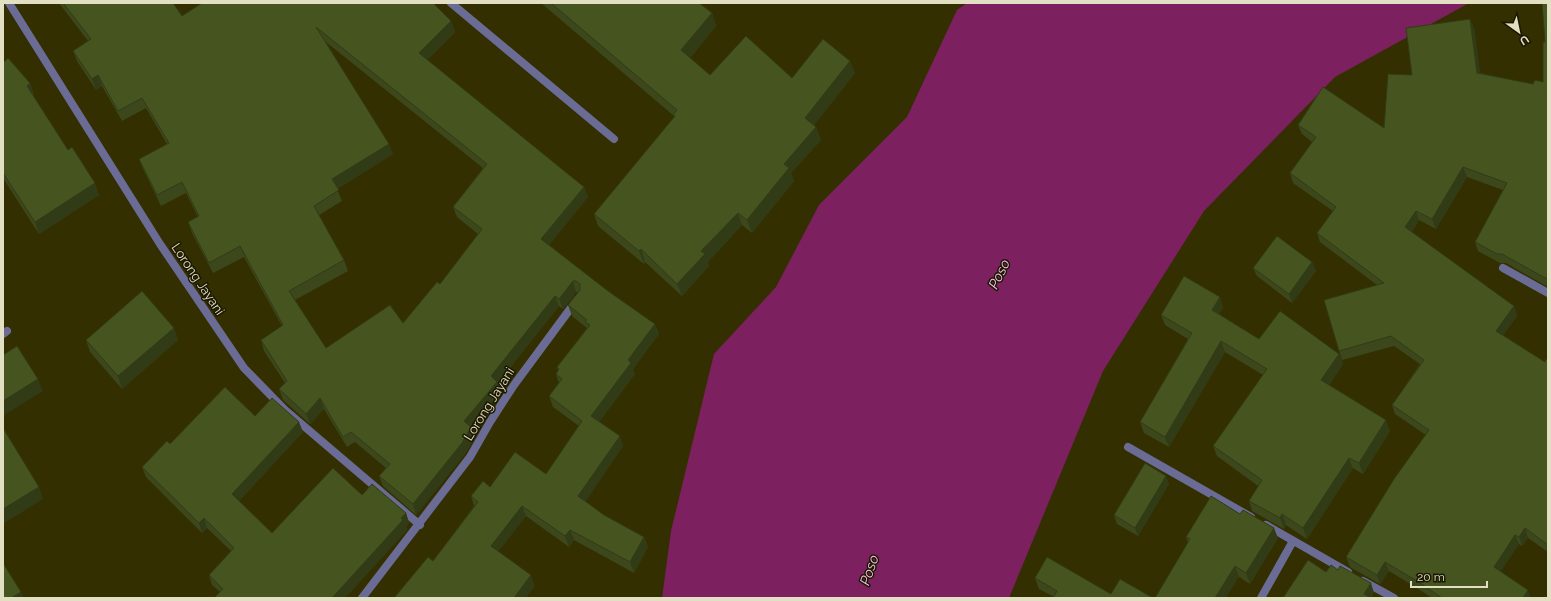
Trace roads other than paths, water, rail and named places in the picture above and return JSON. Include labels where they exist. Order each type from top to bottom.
[{"type":"street","name":"Lorong Jayani","points":[[9,3],[160,244],[244,368],[285,410],[420,525]]},
{"type":"street","points":[[451,3],[614,139]]},
{"type":"street","points":[[1503,268],[1548,293]]},
{"type":"street","name":"Lorong Jayani","points":[[362,598],[420,525],[470,457],[490,422],[526,367],[579,298]]},
{"type":"street","points":[[1128,447],[1394,598]]},
{"type":"street","points":[[1261,598],[1293,541]]},
{"type":"water","name":"Poso","points":[[967,3],[1469,3],[1335,77],[1204,211],[1103,371],[1009,598],[662,598],[671,531],[714,354],[776,287],[819,205],[907,117],[957,10]]}]
